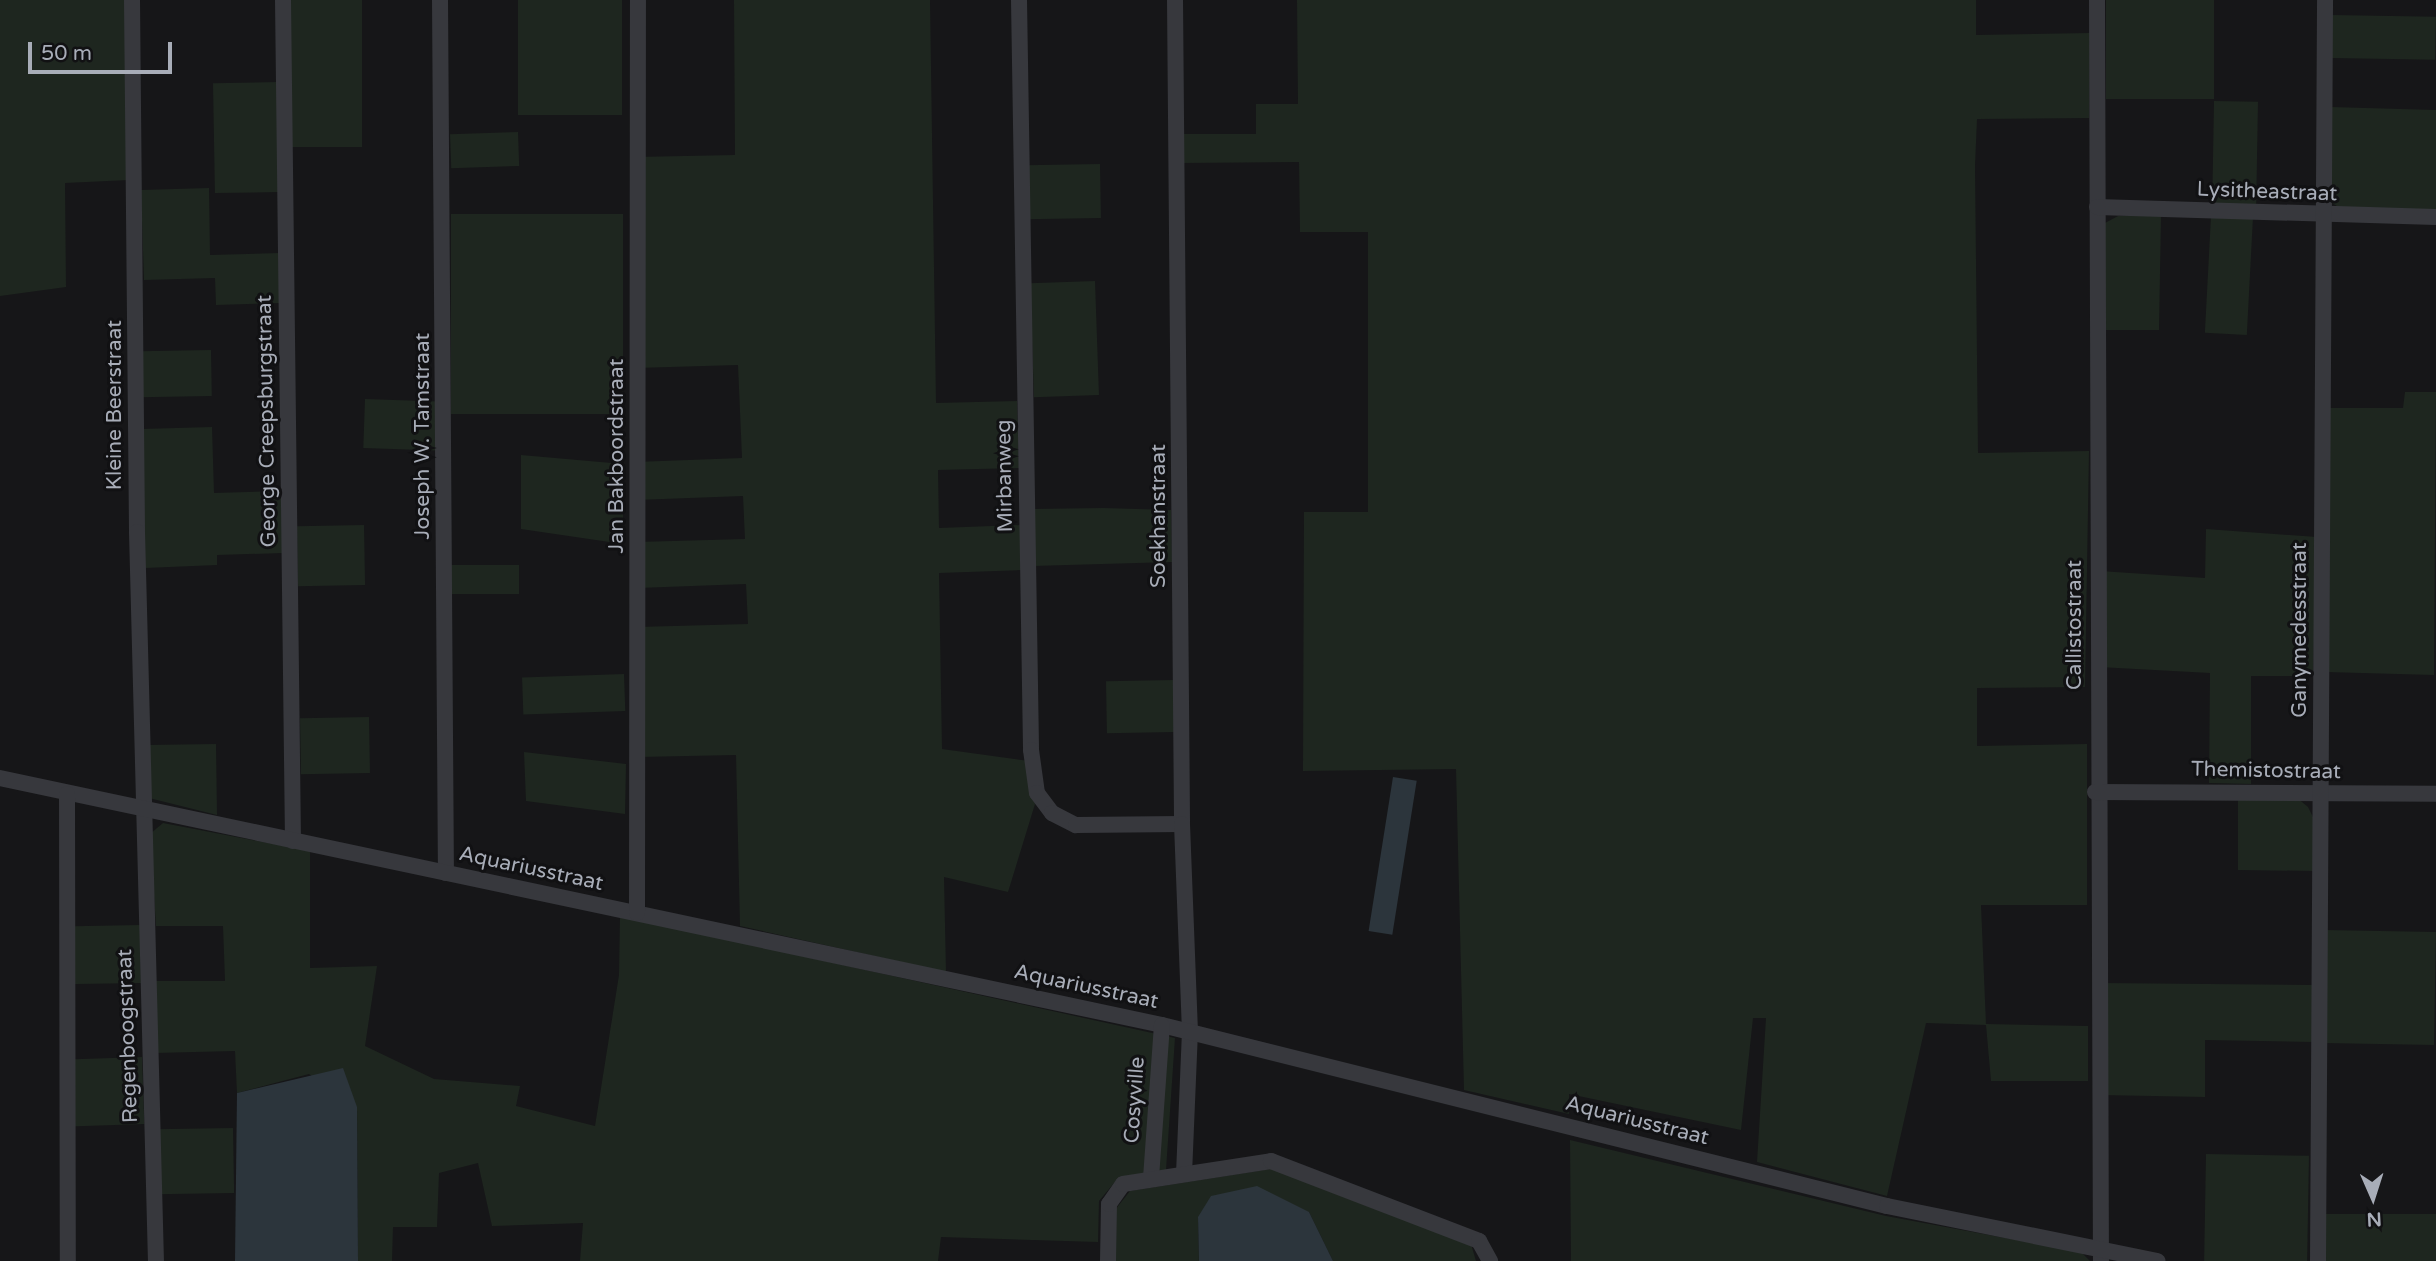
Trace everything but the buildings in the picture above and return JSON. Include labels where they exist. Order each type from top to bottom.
[{"type":"street","name":"Kleine Beerstraat","points":[[132,0],[142,810]]},
{"type":"street","name":"George Creepsburgstraat","points":[[283,0],[293,841]]},
{"type":"street","name":"Joseph W. Tamstraat","points":[[440,0],[446,873]]},
{"type":"street","name":"Jan Bakboordstraat","points":[[637,913],[638,0]]},
{"type":"street","name":"Mirbanweg","points":[[1019,0],[1031,722],[1037,793],[1052,813],[1076,825],[1182,824]]},
{"type":"street","name":"Soekhanstraat","points":[[1175,0],[1182,824],[1190,1031]]},
{"type":"street","name":"Callistostraat","points":[[2097,0],[2095,792],[2101,1255]]},
{"type":"street","name":"Ganymedesstraat","points":[[2318,1261],[2325,0]]},
{"type":"street","name":"Lysitheastraat","points":[[2097,207],[2436,217]]},
{"type":"street","name":"Aquariusstraat","points":[[0,778],[1190,1031],[1887,1206],[2101,1255],[2157,1261]]},
{"type":"street","name":"Themistostraat","points":[[2095,792],[2436,794]]},
{"type":"street","points":[[68,794],[68,1261]]},
{"type":"street","name":"Regenboogstraat","points":[[142,810],[156,1261]]},
{"type":"street","name":"Cosyville","points":[[1151,1178],[1162,1025]]},
{"type":"street","points":[[1184,1172],[1190,1031]]},
{"type":"street","points":[[1159,1055],[1188,1059]]},
{"type":"street","points":[[1108,1261],[1114,1191],[1151,1178],[1184,1172],[1290,1164],[1479,1241],[1490,1261]]},
{"type":"shaded area","points":[[0,0],[125,0],[129,180],[65,183],[66,287],[0,296]]},
{"type":"shaded area","points":[[290,0],[362,0],[362,147],[290,147]]},
{"type":"shaded area","points":[[518,0],[622,0],[622,115],[518,115]]},
{"type":"shaded area","points":[[734,0],[930,0],[936,403],[1017,401],[1019,468],[938,470],[939,528],[1021,525],[1022,570],[939,573],[942,749],[1029,761],[1035,804],[1008,892],[944,877],[946,972],[740,926],[736,755],[639,757],[637,627],[748,624],[746,584],[638,588],[637,542],[745,539],[743,496],[636,500],[635,462],[742,458],[738,365],[636,368],[635,157],[735,155]]},
{"type":"shaded area","points":[[1297,0],[1976,0],[1976,35],[2090,33],[2089,118],[1977,119],[1975,166],[1978,453],[2089,451],[2085,687],[1977,688],[1977,746],[2087,744],[2087,905],[1981,905],[1986,1024],[2088,1026],[2088,1081],[1991,1081],[1986,1025],[1926,1023],[1887,1196],[1757,1162],[1766,1018],[1753,1018],[1741,1130],[1569,1094],[1569,1114],[1464,1090],[1456,769],[1303,771],[1304,512],[1368,512],[1368,232],[1300,232],[1299,162],[1181,163],[1180,134],[1256,134],[1256,104],[1298,104]]},
{"type":"shaded area","points":[[2106,0],[2214,0],[2214,99],[2106,99]]},
{"type":"shaded area","points":[[2332,15],[2436,17],[2435,60],[2331,58]]},
{"type":"shaded area","points":[[278,82],[280,192],[215,193],[213,83]]},
{"type":"shaded area","points":[[2214,101],[2258,102],[2256,206],[2212,205]]},
{"type":"shaded area","points":[[2331,107],[2436,110],[2436,210],[2340,208],[2329,201]]},
{"type":"shaded area","points":[[518,132],[519,166],[451,168],[450,134]]},
{"type":"shaded area","points":[[1100,164],[1101,218],[1026,219],[1025,165]]},
{"type":"shaded area","points":[[209,188],[210,255],[280,253],[281,303],[216,305],[215,278],[144,280],[141,190]]},
{"type":"shaded area","points":[[451,214],[623,214],[623,414],[451,414]]},
{"type":"shaded area","points":[[2118,216],[2161,216],[2159,330],[2102,330],[2105,223]]},
{"type":"shaded area","points":[[2211,216],[2253,218],[2247,335],[2205,333]]},
{"type":"shaded area","points":[[1095,281],[1099,395],[1034,397],[1030,283]]},
{"type":"shaded area","points":[[211,350],[212,396],[141,397],[140,351]]},
{"type":"shaded area","points":[[2405,392],[2436,392],[2434,675],[2326,672],[2327,408],[2403,408]]},
{"type":"shaded area","points":[[365,399],[438,402],[436,451],[363,448]]},
{"type":"shaded area","points":[[212,427],[214,493],[281,491],[283,553],[217,555],[217,565],[145,568],[141,429]]},
{"type":"shaded area","points":[[521,455],[623,464],[623,544],[521,529]]},
{"type":"shaded area","points":[[1032,509],[1171,510],[1172,562],[1033,566]]},
{"type":"shaded area","points":[[364,525],[365,585],[298,586],[297,526]]},
{"type":"shaded area","points":[[2206,529],[2317,537],[2313,676],[2251,676],[2251,784],[2209,783],[2210,673],[2099,667],[2100,571],[2205,578]]},
{"type":"shaded area","points":[[450,565],[519,565],[519,594],[450,594]]},
{"type":"shaded area","points":[[624,674],[625,711],[523,715],[522,678]]},
{"type":"shaded area","points":[[1174,680],[1175,732],[1107,733],[1106,681]]},
{"type":"shaded area","points":[[369,717],[370,773],[301,774],[300,718]]},
{"type":"shaded area","points":[[216,744],[217,815],[149,798],[147,745]]},
{"type":"shaded area","points":[[524,752],[626,764],[625,814],[526,801]]},
{"type":"shaded area","points":[[1393,777],[1417,781],[1392,935],[1369,931]]},
{"type":"shaded area","points":[[2238,795],[2296,797],[2308,807],[2315,821],[2315,871],[2238,870]]},
{"type":"shaded area","points":[[163,823],[310,851],[310,968],[377,966],[365,1046],[434,1079],[520,1086],[516,1106],[595,1126],[619,975],[620,916],[1175,1038],[1166,1170],[1119,1177],[1099,1201],[1098,1242],[941,1237],[938,1261],[580,1261],[583,1223],[492,1226],[478,1163],[439,1173],[437,1227],[393,1227],[392,1261],[358,1261],[357,1107],[309,1074],[237,1093],[235,1051],[155,1053],[153,981],[225,981],[223,926],[156,926],[150,834]]},
{"type":"shaded area","points":[[140,925],[141,983],[62,984],[61,926]]},
{"type":"shaded area","points":[[2325,930],[2436,932],[2434,1045],[2323,1043]]},
{"type":"shaded area","points":[[2100,983],[2313,985],[2313,1042],[2205,1040],[2205,1097],[2100,1095]]},
{"type":"shaded area","points":[[142,1057],[144,1124],[62,1127],[60,1060]]},
{"type":"shaded area","points":[[343,1068],[357,1107],[358,1261],[235,1261],[237,1093]]},
{"type":"shaded area","points":[[233,1128],[234,1193],[156,1194],[155,1129]]},
{"type":"shaded area","points":[[1570,1140],[1886,1216],[2081,1252],[2090,1261],[1571,1261]]},
{"type":"shaded area","points":[[2206,1154],[2309,1156],[2307,1261],[2204,1261]]},
{"type":"shaded area","points":[[1276,1168],[1471,1244],[1476,1261],[1333,1261],[1309,1212],[1198,1217],[1199,1261],[1115,1261],[1115,1210],[1130,1191]]},
{"type":"shaded area","points":[[1257,1186],[1309,1212],[1333,1261],[1199,1261],[1198,1217],[1211,1196]]},
{"type":"shaded area","points":[[2325,1214],[2436,1214],[2436,1261],[2325,1261]]}]
